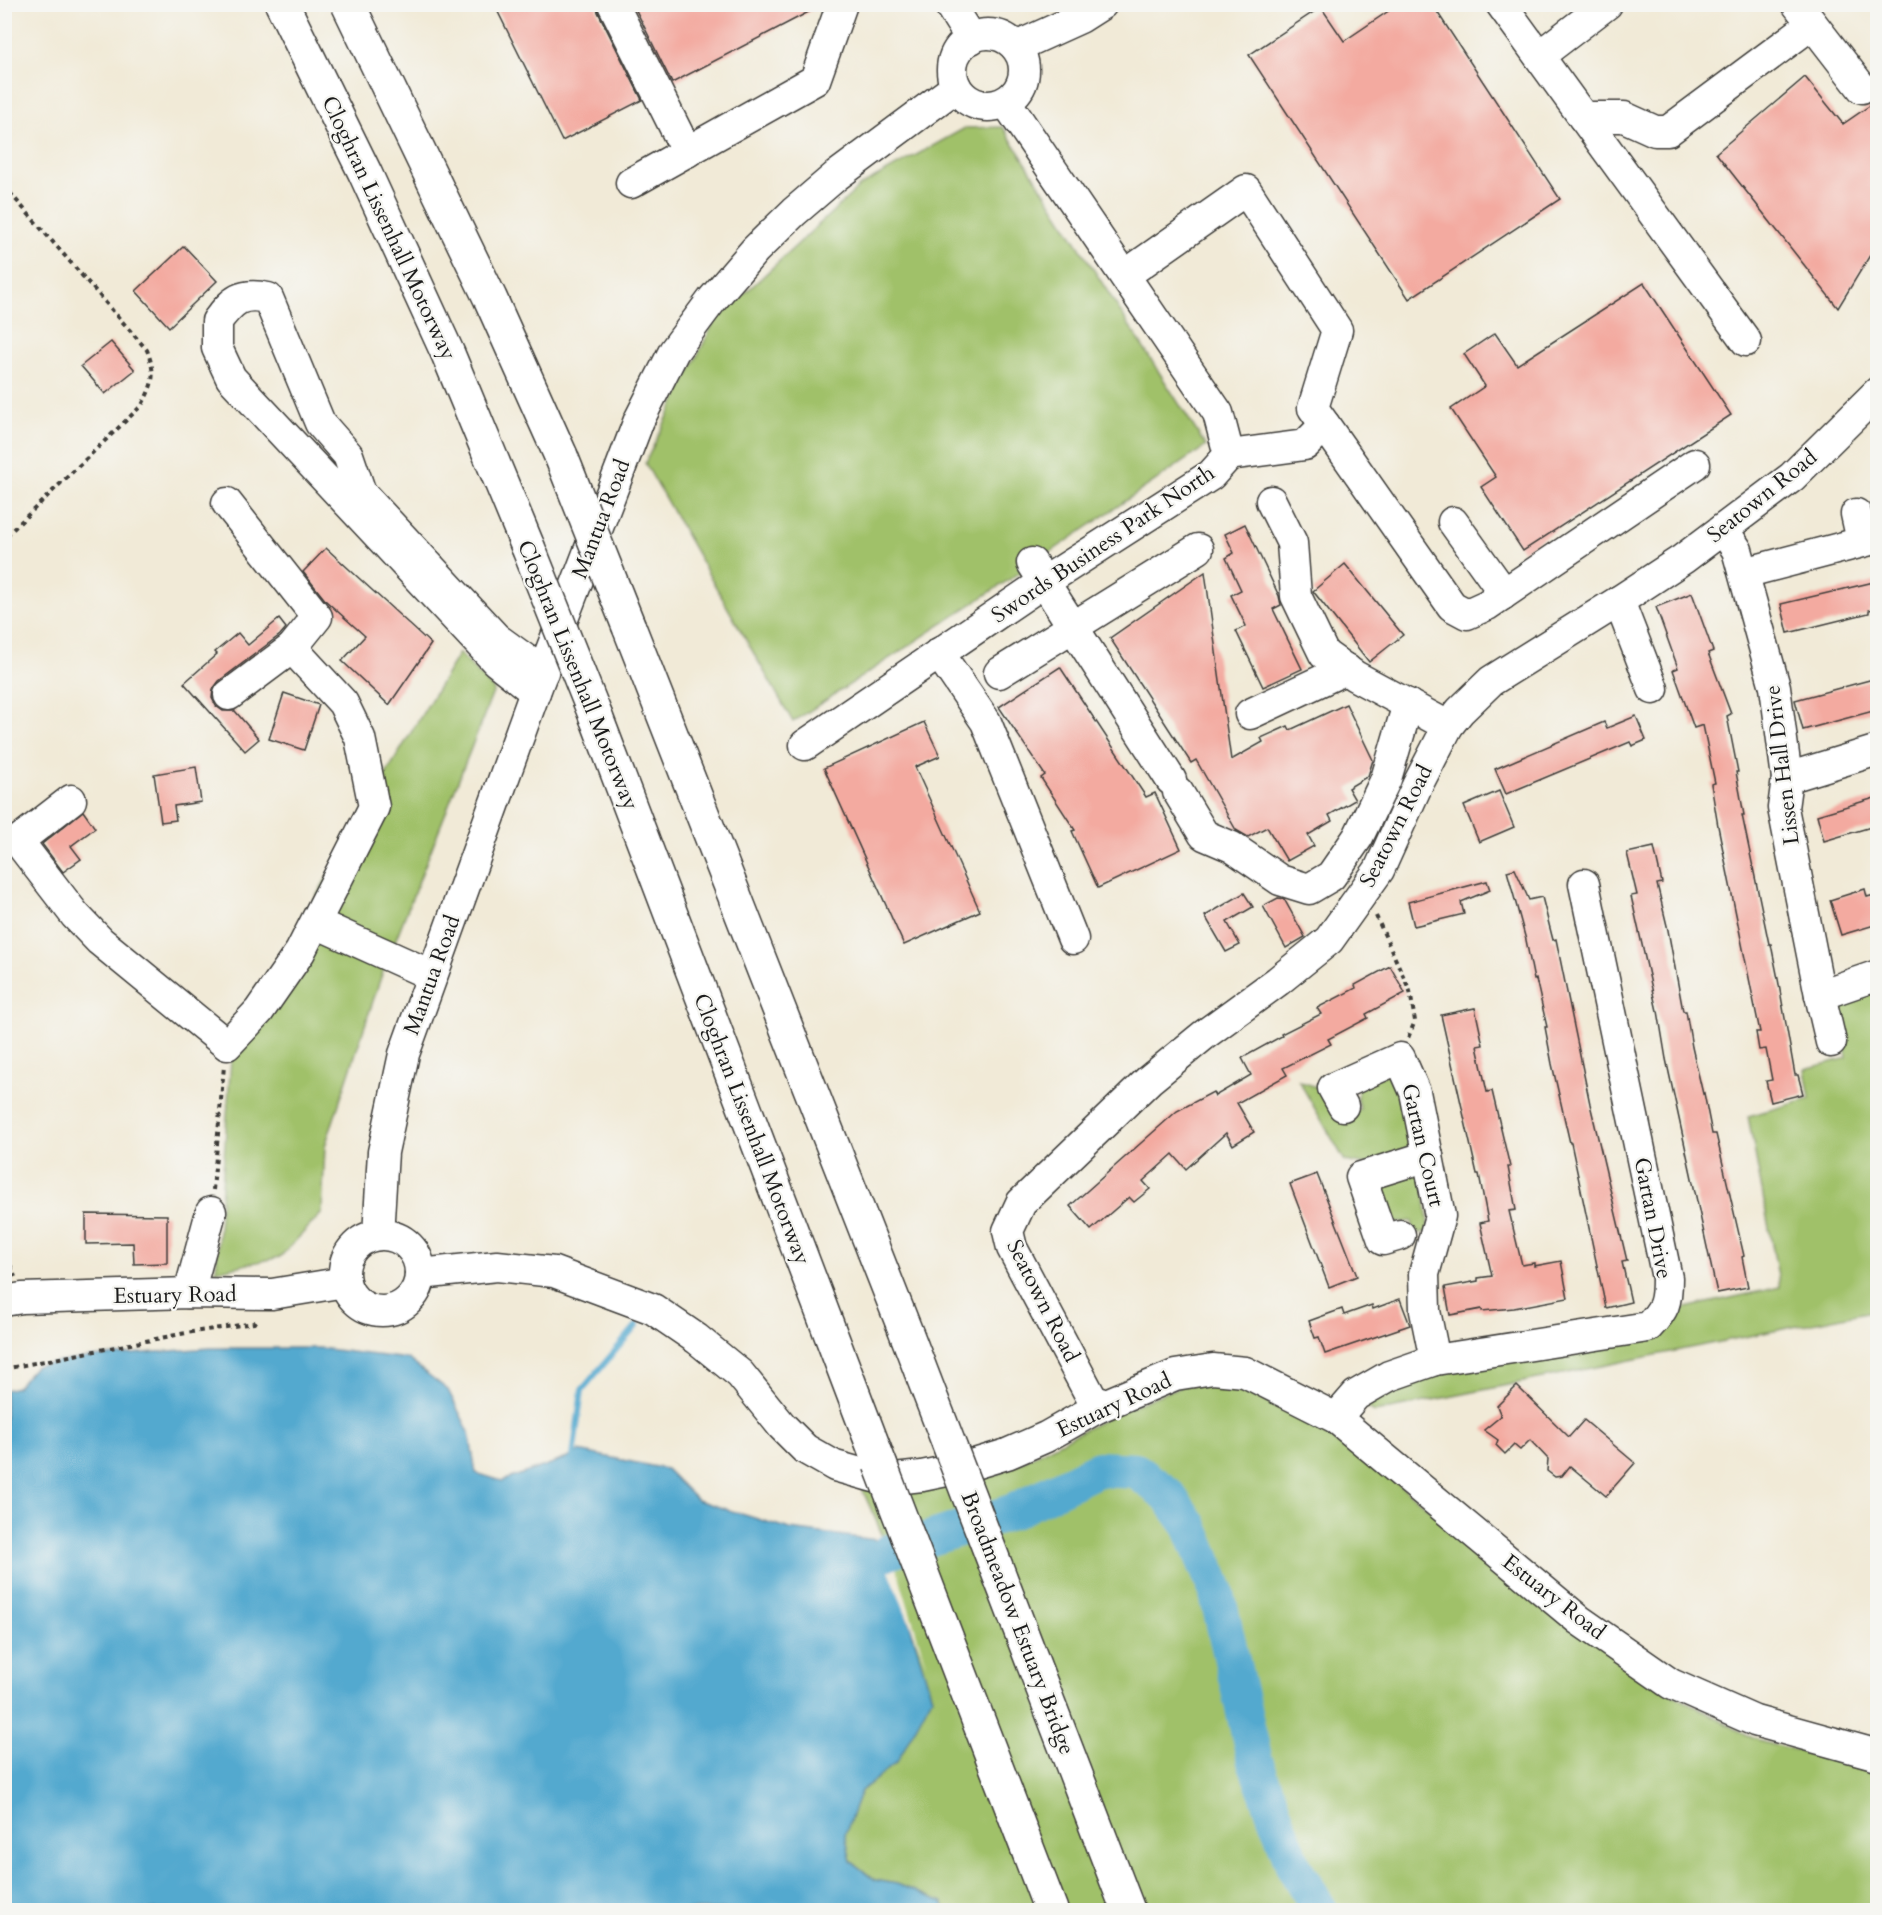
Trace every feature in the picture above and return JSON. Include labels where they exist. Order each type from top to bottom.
[{"type":"highway","name":"Cloghran Lissenhall Motorway","points":[[282,4],[365,173],[448,354],[528,547],[596,717],[1051,1911]]},
{"type":"highway","name":"Broadmeadow Estuary Bridge","points":[[348,4],[490,298],[561,456],[907,1335],[1128,1911]]},
{"type":"street","points":[[613,4],[687,152]]},
{"type":"street","points":[[631,183],[815,80],[842,4]]},
{"type":"street","points":[[949,4],[971,39]]},
{"type":"street","points":[[1016,48],[1080,18],[1102,4]]},
{"type":"street","points":[[1501,4],[1746,341]]},
{"type":"street","points":[[1539,56],[1607,4]]},
{"type":"street","points":[[1583,117],[1624,117],[1655,131],[1668,130],[1805,14],[1862,88]]},
{"type":"street","points":[[980,35],[1000,36],[1016,48],[1024,66],[1024,77],[1020,87],[1006,102],[985,106],[975,104],[966,99],[956,87],[952,72],[953,62],[963,45],[971,39],[980,35]]},
{"type":"street","name":"Mantua Road","points":[[378,1235],[383,1152],[404,1054],[539,682],[639,420],[674,351],[719,292],[755,250],[836,176],[956,87]]},
{"type":"street","name":"Swords Business Park North","points":[[805,745],[939,653],[1038,573],[1211,475],[1229,455],[1218,413],[1006,102]]},
{"type":"street","points":[[1125,275],[1246,190],[1337,330],[1313,408],[1452,606],[1467,614],[1487,605],[1695,464]]},
{"type":"street","points":[[253,294],[268,297],[320,423],[348,455],[361,493],[539,682],[496,661],[231,378],[217,348],[217,321],[238,298],[253,294]]},
{"type":"street","name":"Seatown Road","points":[[1097,1408],[1012,1248],[1008,1231],[1021,1203],[1149,1080],[1329,940],[1379,870],[1417,786],[1448,726],[1491,681],[1683,558],[1792,477],[1878,392]]},
{"type":"street","points":[[1229,455],[1305,445],[1325,425]]},
{"type":"street","points":[[1272,501],[1292,543],[1296,596],[1324,654],[1346,669],[1448,726]]},
{"type":"street","points":[[227,503],[318,617],[292,648],[229,695]]},
{"type":"street","points":[[1453,522],[1496,582],[1502,595]]},
{"type":"street","name":"Lissen Hall Drive","points":[[1723,528],[1737,550],[1774,687],[1787,778],[1783,808],[1831,1041]]},
{"type":"street","points":[[1744,573],[1865,531]]},
{"type":"street","points":[[999,673],[1198,549]]},
{"type":"street","points":[[1038,573],[1204,835],[1232,847],[1280,880],[1309,889],[1330,876],[1358,837],[1386,779],[1408,704]]},
{"type":"street","points":[[1619,601],[1652,689]]},
{"type":"street","points":[[71,800],[18,840],[75,915],[100,941],[226,1045],[259,1011],[300,952],[374,807],[360,738],[344,703],[292,648]]},
{"type":"street","points":[[939,653],[986,722],[1073,939]]},
{"type":"street","points":[[1250,714],[1346,669]]},
{"type":"street","points":[[1787,778],[1878,750]]},
{"type":"street","name":"Gartan Drive","points":[[1336,1418],[1356,1395],[1389,1376],[1435,1360],[1648,1326],[1660,1314],[1667,1300],[1667,1278],[1584,884]]},
{"type":"street","points":[[316,923],[431,975]]},
{"type":"street","points":[[1820,995],[1878,975]]},
{"type":"street","name":"Gartan Court","points":[[1342,1106],[1334,1088],[1400,1058],[1414,1092],[1440,1216],[1424,1274],[1425,1311],[1435,1360]]},
{"type":"street","points":[[1400,1235],[1383,1240],[1361,1177],[1428,1156]]},
{"type":"street","points":[[189,1293],[211,1212]]},
{"type":"street","points":[[378,1235],[397,1239],[412,1250],[418,1261],[420,1274],[417,1286],[407,1300],[391,1309],[380,1311],[357,1302],[349,1293],[344,1268],[347,1256],[355,1245],[366,1238],[378,1235]]},
{"type":"street","name":"Estuary Road","points":[[420,1274],[496,1266],[554,1272],[653,1309],[697,1339],[740,1374],[782,1426],[805,1449],[835,1466],[885,1480],[922,1476],[961,1468],[1007,1454],[1046,1437],[1097,1408],[1174,1375],[1213,1369],[1245,1372],[1336,1418],[1579,1620],[1671,1684],[1755,1721],[1878,1755]]},
{"type":"street","name":"Estuary Road","points":[[4,1301],[22,1298],[189,1293],[272,1294],[345,1282]]},
{"type":"path","points":[[4,186],[147,350],[153,368],[152,385],[142,405],[4,538]]},
{"type":"path","points":[[1360,897],[1371,905],[1410,991],[1415,1021],[1400,1058]]},
{"type":"path","points":[[211,1212],[226,1045]]},
{"type":"path","points":[[4,1369],[175,1335],[254,1323],[272,1294]]},
{"type":"green space","points":[[1003,127],[1206,446],[1045,556],[793,722],[645,463],[714,322],[860,186],[965,128]]},
{"type":"green space","points":[[459,653],[494,690],[381,977],[325,1146],[322,1213],[280,1257],[216,1271],[232,1045],[377,789]]},
{"type":"green space","points":[[1877,986],[1877,1310],[1375,1412],[1363,1406],[1377,1393],[1440,1371],[1662,1330],[1685,1308],[1780,1287],[1748,1116],[1810,1099],[1805,1069],[1847,1058],[1837,998]]},
{"type":"green space","points":[[1394,1070],[1415,1141],[1405,1152],[1366,1165],[1345,1161],[1299,1081],[1323,1089],[1340,1120],[1360,1109],[1357,1098],[1359,1086]]},
{"type":"green space","points":[[1422,1174],[1429,1232],[1414,1233],[1412,1221],[1397,1223],[1385,1215],[1377,1193],[1383,1178]]},
{"type":"green space","points":[[1184,1385],[1226,1385],[1286,1409],[1377,1468],[1655,1684],[1752,1738],[1877,1773],[1877,1910],[944,1910],[943,1902],[897,1884],[875,1880],[851,1861],[844,1834],[861,1791],[897,1762],[885,1541],[862,1489],[996,1475],[1127,1408]]},
{"type":"water","points":[[210,1348],[319,1348],[408,1359],[448,1390],[469,1432],[476,1473],[502,1481],[573,1456],[579,1451],[666,1469],[697,1500],[790,1529],[885,1541],[932,1697],[897,1762],[861,1791],[845,1834],[851,1861],[875,1880],[897,1884],[943,1902],[944,1910],[5,1910],[5,1390],[17,1387],[35,1366],[91,1357]]},
{"type":"pier","points":[[876,1537],[888,1540],[926,1665]]},
{"type":"building","points":[[494,4],[596,4],[642,100],[562,141]]},
{"type":"building","points":[[633,4],[824,4],[672,83]]},
{"type":"building","points":[[1399,4],[1432,4],[1560,199],[1409,299],[1249,55],[1321,7],[1344,41]]},
{"type":"building","points":[[1805,77],[1843,124],[1878,100],[1878,242],[1838,308],[1716,153]]},
{"type":"building","points":[[184,246],[217,281],[169,327],[136,291]]},
{"type":"building","points":[[1644,283],[1731,415],[1523,551],[1481,487],[1496,477],[1451,409],[1485,386],[1464,354],[1495,333],[1517,365]]},
{"type":"building","points":[[111,342],[135,370],[105,394],[81,366]]},
{"type":"building","points":[[1245,524],[1279,596],[1281,605],[1273,609],[1302,669],[1263,687],[1236,631],[1246,626],[1231,595],[1241,590],[1226,558],[1234,553],[1225,534]]},
{"type":"building","points":[[326,548],[431,644],[389,705],[342,661],[365,636],[326,601],[303,572]]},
{"type":"building","points":[[1345,564],[1403,635],[1369,662],[1313,591]]},
{"type":"building","points":[[1205,572],[1231,760],[1263,742],[1261,738],[1288,726],[1290,730],[1346,704],[1373,760],[1368,776],[1348,788],[1355,800],[1329,815],[1332,821],[1308,835],[1314,846],[1287,861],[1267,827],[1248,837],[1236,830],[1196,760],[1191,763],[1110,638]]},
{"type":"building","points":[[1878,581],[1878,608],[1869,610],[1869,613],[1788,633],[1781,604]]},
{"type":"building","points":[[1692,593],[1713,651],[1708,653],[1731,714],[1727,716],[1738,772],[1736,772],[1744,815],[1742,815],[1769,944],[1771,944],[1795,1075],[1798,1075],[1803,1094],[1771,1102],[1766,1081],[1772,1080],[1766,1049],[1759,1050],[1756,1032],[1760,1032],[1718,826],[1711,784],[1715,783],[1703,725],[1694,728],[1673,670],[1678,668],[1656,607]]},
{"type":"building","points":[[279,619],[286,628],[280,635],[219,681],[213,689],[212,698],[216,706],[223,711],[235,711],[259,739],[245,751],[184,683],[238,633],[248,645]]},
{"type":"building","points":[[1060,667],[1146,797],[1155,793],[1181,849],[1098,888],[1072,831],[1075,830],[1041,778],[1045,775],[999,707]]},
{"type":"building","points":[[1877,678],[1877,710],[1803,730],[1795,700]]},
{"type":"building","points":[[284,693],[319,705],[304,750],[269,739]]},
{"type":"building","points":[[1636,716],[1646,740],[1632,746],[1630,742],[1506,794],[1495,769],[1604,722],[1607,728]]},
{"type":"building","points":[[924,722],[940,756],[915,767],[980,911],[904,945],[824,768]]},
{"type":"building","points":[[196,767],[201,802],[174,806],[176,820],[161,822],[154,774]]},
{"type":"building","points":[[1499,791],[1514,827],[1479,842],[1464,806]]},
{"type":"building","points":[[1878,797],[1878,825],[1824,841],[1817,815]]},
{"type":"building","points":[[83,811],[95,828],[71,846],[81,859],[63,872],[42,844]]},
{"type":"building","points":[[1654,847],[1662,883],[1657,884],[1683,1011],[1686,1011],[1712,1134],[1716,1134],[1744,1256],[1742,1257],[1748,1287],[1717,1293],[1666,1059],[1658,1011],[1631,896],[1637,895],[1627,853]]},
{"type":"building","points":[[1515,869],[1529,900],[1542,897],[1553,940],[1556,939],[1590,1104],[1627,1261],[1622,1262],[1631,1302],[1606,1308],[1552,1064],[1545,1027],[1547,1027],[1507,871]]},
{"type":"building","points":[[1487,881],[1490,890],[1461,902],[1464,914],[1414,926],[1408,902]]},
{"type":"building","points":[[1865,889],[1867,897],[1878,894],[1878,924],[1841,935],[1830,900]]},
{"type":"building","points":[[1244,893],[1253,907],[1227,922],[1240,945],[1226,952],[1205,916]]},
{"type":"building","points":[[1278,898],[1284,899],[1305,937],[1286,948],[1263,906]]},
{"type":"building","points":[[1390,966],[1405,993],[1366,1014],[1368,1018],[1328,1039],[1331,1044],[1283,1068],[1287,1075],[1237,1103],[1254,1132],[1233,1145],[1226,1133],[1186,1169],[1173,1154],[1143,1181],[1150,1189],[1134,1202],[1129,1197],[1091,1230],[1070,1206],[1177,1111],[1213,1092],[1215,1096],[1251,1075],[1242,1058],[1282,1036],[1281,1034],[1321,1014],[1317,1008],[1356,988],[1355,985]]},
{"type":"building","points":[[1475,1008],[1483,1045],[1477,1046],[1487,1092],[1492,1091],[1510,1167],[1508,1167],[1516,1210],[1509,1211],[1522,1265],[1534,1263],[1534,1266],[1561,1261],[1568,1298],[1514,1308],[1482,1311],[1482,1309],[1450,1315],[1445,1287],[1492,1276],[1480,1223],[1488,1221],[1479,1174],[1477,1174],[1441,1015]]},
{"type":"building","points":[[1317,1174],[1357,1276],[1329,1287],[1290,1184]]},
{"type":"building","points":[[86,1214],[167,1215],[167,1263],[134,1264],[133,1243],[86,1244]]},
{"type":"building","points":[[1400,1299],[1410,1325],[1325,1354],[1319,1337],[1315,1338],[1309,1321],[1342,1309],[1344,1315],[1372,1305],[1373,1309]]},
{"type":"building","points":[[1517,1386],[1569,1437],[1584,1420],[1635,1463],[1606,1496],[1570,1466],[1562,1476],[1555,1477],[1547,1471],[1548,1459],[1530,1440],[1520,1450],[1514,1445],[1505,1454],[1496,1445],[1498,1440],[1484,1430],[1501,1416],[1497,1406]]},
{"type":"waterway","points":[[573,1456],[582,1390],[637,1325]]},
{"type":"waterway","points":[[889,1552],[1014,1511],[1098,1469],[1136,1471],[1167,1494],[1190,1526],[1216,1590],[1255,1761],[1294,1867],[1320,1910]]}]
